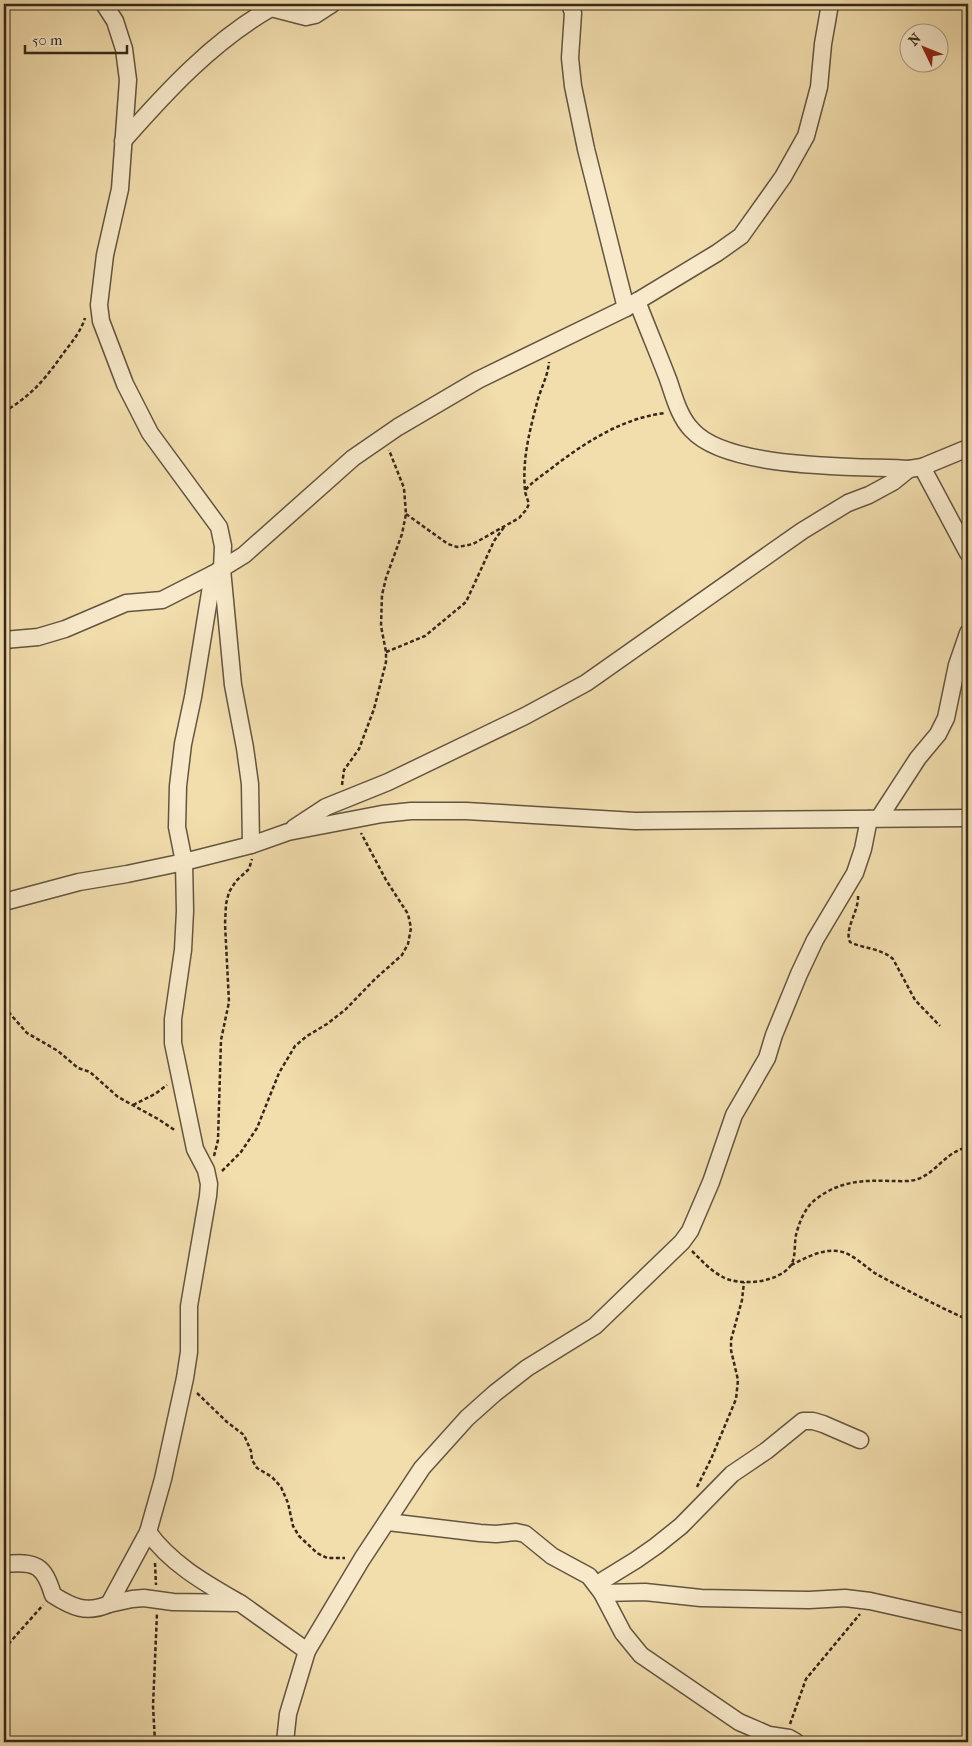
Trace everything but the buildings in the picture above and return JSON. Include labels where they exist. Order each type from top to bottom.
[{"type":"street","points":[[104,4],[115,21],[124,49],[128,80],[120,188],[105,255],[99,305],[101,321],[106,339],[125,384],[150,433],[219,527],[223,546],[183,744],[178,786],[177,827],[184,862],[185,911],[183,950],[173,1019],[173,1043],[196,1149],[207,1177],[199,1252],[189,1306],[188,1352],[185,1378],[151,1537],[109,1604]]},
{"type":"street","points":[[122,141],[173,86],[226,37],[249,21],[272,6],[306,17],[315,15],[332,4]]},
{"type":"street","points":[[570,4],[573,12],[570,58],[573,86],[586,149],[631,304],[680,412],[690,429],[700,438],[732,453],[799,464],[915,468]]},
{"type":"street","points":[[4,640],[38,637],[64,629],[126,603],[162,600],[218,571],[244,555],[354,458],[398,427],[478,380],[631,304],[718,253],[741,236],[782,178],[806,136],[819,88],[823,44],[830,4]]},
{"type":"street","points":[[288,832],[343,799],[396,778],[525,716],[586,683],[802,531],[848,503],[868,495],[915,468],[968,448]]},
{"type":"street","points":[[915,468],[968,553]]},
{"type":"street","points":[[218,571],[233,685],[250,784],[250,845]]},
{"type":"street","points":[[284,1742],[288,1714],[307,1651],[362,1559],[422,1468],[466,1418],[528,1368],[595,1326],[682,1242],[690,1231],[711,1182],[734,1115],[767,1058],[774,1035],[815,940],[855,872],[874,818],[938,734],[946,718],[956,665],[968,633]]},
{"type":"street","points":[[4,902],[78,882],[184,862],[250,845],[288,832],[353,818],[411,811],[466,811],[635,821],[968,818]]},
{"type":"street","points":[[599,1589],[680,1526],[732,1474],[766,1451],[803,1421],[823,1424],[860,1440]]},
{"type":"street","points":[[388,1522],[480,1533],[516,1532],[525,1534],[552,1556],[589,1576],[599,1589],[623,1633],[641,1655],[739,1722],[769,1735],[792,1740]]},
{"type":"street","points":[[151,1537],[184,1568],[307,1651]]},
{"type":"street","points":[[4,1564],[14,1563],[39,1567],[47,1576],[53,1595],[71,1606],[85,1609],[98,1609],[109,1604],[144,1598],[240,1604]]},
{"type":"street","points":[[599,1589],[701,1598],[809,1600],[845,1598],[870,1601],[968,1623]]},
{"type":"path","points":[[4,412],[26,397],[50,374],[82,327],[87,311],[99,305]]},
{"type":"path","points":[[406,514],[444,541],[457,546],[473,544],[519,518],[526,510],[529,504],[525,492],[525,451],[546,378],[549,346]]},
{"type":"path","points":[[525,492],[530,485],[587,442],[619,426],[646,417],[680,412]]},
{"type":"path","points":[[343,799],[341,789],[344,770],[358,748],[374,709],[386,662],[381,626],[382,595],[402,534],[406,514],[404,488],[385,436]]},
{"type":"path","points":[[386,652],[425,636],[466,602],[494,541],[507,524]]},
{"type":"path","points":[[207,1177],[241,1152],[257,1128],[279,1073],[295,1046],[307,1036],[328,1024],[344,1010],[374,979],[402,955],[408,944],[411,928],[408,914],[386,880],[353,818]]},
{"type":"path","points":[[207,1177],[218,1140],[221,1040],[229,1002],[225,924],[226,904],[229,892],[236,881],[251,865],[250,845]]},
{"type":"path","points":[[855,872],[858,903],[848,934],[850,942],[888,954],[893,959],[916,1000],[940,1026]]},
{"type":"path","points":[[4,1006],[27,1033],[58,1051],[78,1068],[90,1072],[118,1097],[169,1127],[196,1149]]},
{"type":"path","points":[[132,1105],[155,1094],[180,1074]]},
{"type":"path","points":[[791,1265],[796,1235],[803,1216],[813,1201],[845,1184],[869,1180],[916,1180],[958,1150],[968,1147]]},
{"type":"path","points":[[682,1242],[722,1277],[735,1282],[768,1280],[781,1274],[791,1265],[812,1255],[828,1251],[840,1252],[850,1256],[877,1274],[968,1320]]},
{"type":"path","points":[[696,1489],[711,1459],[736,1399],[738,1380],[731,1350],[731,1340],[742,1300],[744,1282]]},
{"type":"path","points":[[185,1378],[227,1422],[244,1435],[251,1451],[252,1460],[257,1468],[272,1477],[281,1487],[288,1503],[293,1526],[299,1536],[327,1558],[362,1559]]},
{"type":"path","points":[[151,1537],[157,1600],[153,1706],[156,1742]]},
{"type":"path","points":[[4,1649],[30,1618],[53,1595]]},
{"type":"path","points":[[792,1740],[790,1721],[806,1679],[846,1633],[870,1601]]}]
